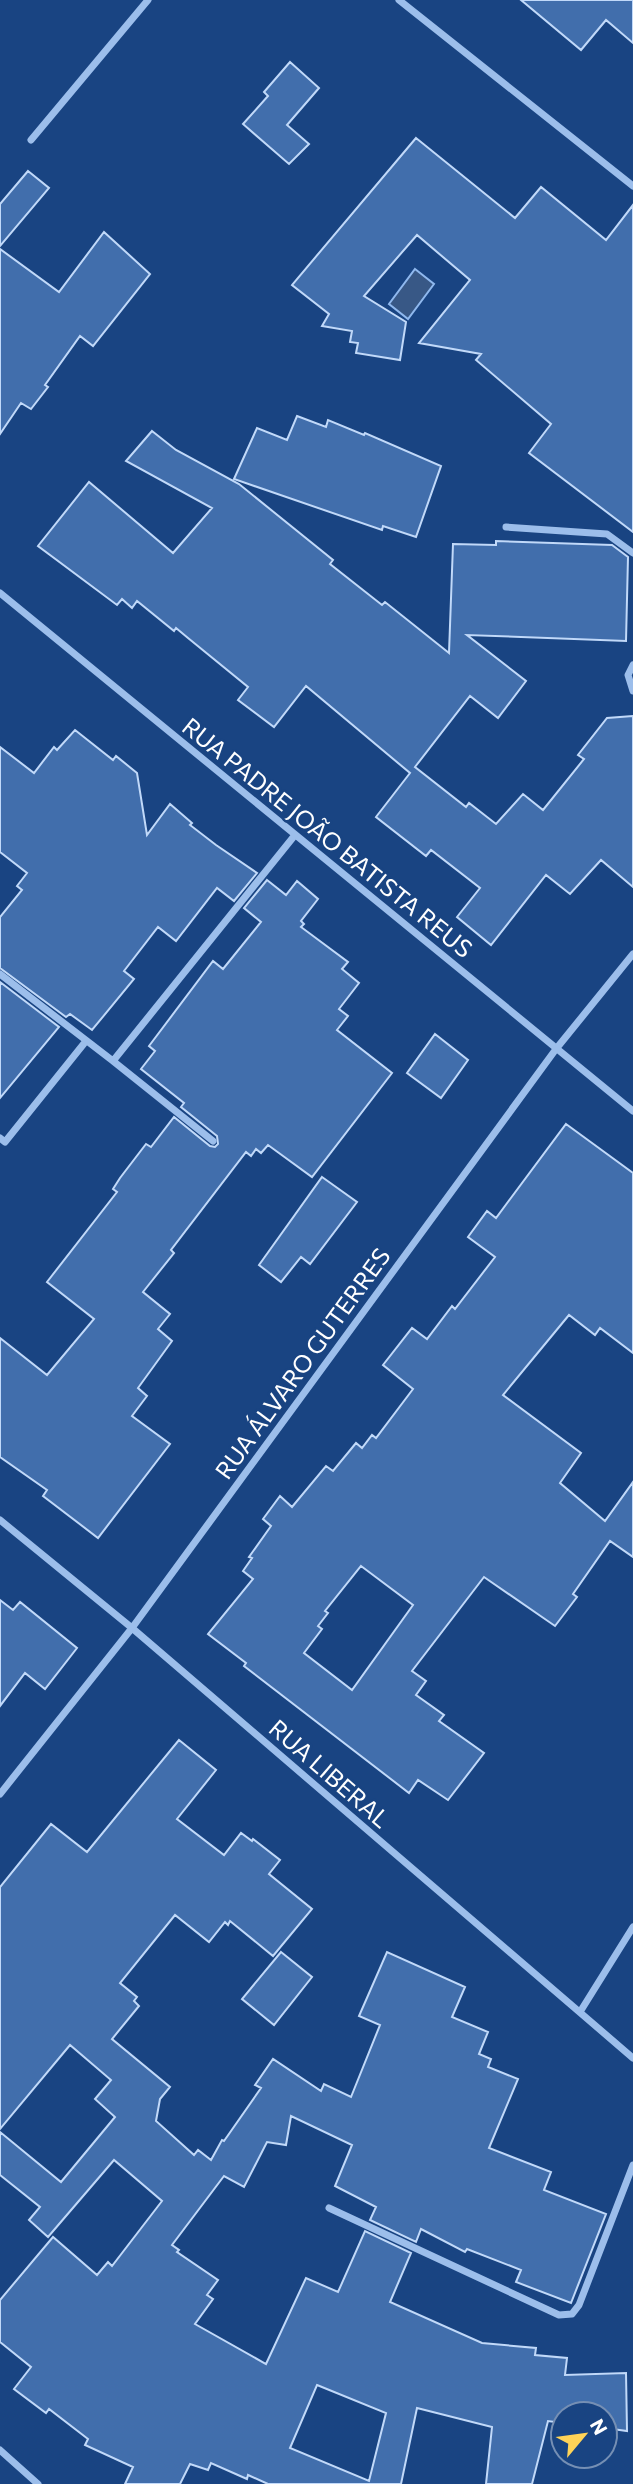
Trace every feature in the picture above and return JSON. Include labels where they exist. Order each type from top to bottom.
[{"type":"street","points":[[31,140],[148,0]]},
{"type":"street","points":[[399,0],[633,186]]},
{"type":"street","points":[[506,527],[607,534],[633,553]]},
{"type":"street","name":"RUA PADRE JOÃO BATISTA REUS","points":[[0,593],[633,1111]]},
{"type":"street","points":[[633,665],[628,674],[633,691]]},
{"type":"street","points":[[113,1061],[295,835]]},
{"type":"street","name":"RUA ÁLVARO GUTERRES","points":[[0,1794],[132,1628],[556,1049],[633,954]]},
{"type":"street","points":[[0,974],[213,1141]]},
{"type":"street","points":[[0,1138],[5,1142],[86,1041]]},
{"type":"street","name":"RUA LIBERAL","points":[[0,1520],[132,1628],[633,2058]]},
{"type":"street","points":[[580,2012],[633,1927]]},
{"type":"street","points":[[329,2208],[559,2315],[572,2314],[579,2305],[633,2165]]},
{"type":"street","points":[[0,2450],[38,2484]]},
{"type":"water","points":[[415,269],[434,284],[408,319],[389,304]]},
{"type":"building","points":[[521,0],[633,0],[633,43],[606,20],[581,50]]},
{"type":"building","points":[[290,62],[319,88],[287,125],[309,144],[289,164],[243,124],[268,96],[264,92]]},
{"type":"building","points":[[416,138],[515,218],[541,187],[606,240],[633,205],[633,532],[529,453],[551,424],[476,360],[481,354],[419,343],[470,280],[417,235],[364,296],[406,322],[400,360],[356,353],[358,343],[350,342],[352,331],[322,326],[329,314],[292,285]]},
{"type":"building","points":[[28,171],[49,188],[0,246],[0,204]]},
{"type":"building","points":[[104,232],[150,274],[93,346],[80,336],[31,409],[21,403],[0,434],[0,249],[59,292]]},
{"type":"building","points":[[297,416],[326,427],[328,420],[441,466],[416,537],[383,526],[382,530],[234,479],[257,428],[287,440]]},
{"type":"building","points":[[152,431],[176,450],[239,484],[333,560],[330,564],[382,605],[385,602],[449,653],[453,544],[496,545],[496,541],[612,545],[628,557],[626,641],[467,635],[526,681],[498,718],[470,696],[415,767],[466,807],[469,803],[496,824],[523,794],[543,810],[584,759],[578,755],[607,718],[633,716],[633,887],[601,860],[570,894],[546,875],[491,945],[457,917],[480,888],[431,850],[426,856],[376,817],[410,773],[306,686],[274,727],[238,700],[248,687],[176,628],[174,631],[137,601],[132,608],[122,599],[117,605],[38,546],[89,482],[173,553],[212,508],[126,461]]},
{"type":"building","points":[[75,730],[113,760],[116,756],[137,773],[147,835],[170,804],[192,823],[190,825],[257,873],[234,901],[217,888],[176,941],[158,927],[124,971],[134,979],[92,1030],[70,1014],[66,1017],[0,968],[0,917],[22,890],[17,886],[27,873],[0,852],[0,747],[34,773],[54,747],[57,750]]},
{"type":"building","points":[[267,880],[286,895],[297,881],[318,899],[301,921],[304,924],[301,927],[348,962],[342,969],[359,983],[339,1009],[348,1016],[337,1030],[392,1073],[312,1177],[268,1145],[261,1153],[256,1149],[251,1156],[246,1152],[171,1250],[174,1253],[143,1292],[170,1314],[158,1329],[172,1341],[138,1388],[147,1396],[132,1416],[170,1444],[98,1538],[43,1496],[47,1490],[0,1457],[0,1338],[47,1375],[94,1319],[47,1282],[117,1192],[113,1189],[120,1178],[146,1144],[151,1147],[174,1117],[210,1146],[215,1147],[218,1144],[217,1136],[181,1107],[184,1103],[141,1069],[155,1051],[149,1046],[213,961],[223,969],[261,922],[244,908]]},
{"type":"building","points":[[0,982],[59,1027],[0,1098]]},
{"type":"building","points":[[435,1034],[468,1060],[441,1098],[407,1073]]},
{"type":"building","points":[[566,1124],[633,1173],[633,1353],[600,1328],[595,1335],[569,1315],[503,1395],[581,1453],[560,1483],[605,1521],[633,1482],[633,1557],[610,1541],[573,1594],[577,1597],[555,1626],[484,1577],[412,1671],[426,1681],[416,1695],[444,1715],[439,1721],[484,1753],[448,1800],[418,1780],[409,1793],[244,1666],[246,1663],[208,1634],[253,1579],[243,1571],[252,1558],[249,1557],[271,1526],[263,1519],[280,1496],[292,1507],[326,1466],[333,1471],[356,1443],[362,1448],[372,1435],[376,1438],[413,1389],[383,1365],[412,1328],[427,1339],[452,1306],[455,1309],[495,1257],[468,1237],[487,1211],[496,1218]],"holes":[[[361,1566],[413,1605],[352,1690],[304,1653],[322,1629],[318,1626],[328,1613],[325,1611]]]},
{"type":"building","points":[[322,1177],[357,1202],[310,1264],[301,1257],[281,1282],[259,1265]]},
{"type":"building","points":[[0,1600],[13,1610],[20,1602],[77,1648],[45,1689],[25,1673],[0,1706]]},
{"type":"building","points":[[179,1740],[216,1770],[177,1819],[224,1855],[241,1833],[252,1841],[253,1839],[280,1860],[269,1874],[312,1909],[273,1956],[230,1921],[228,1925],[225,1922],[209,1942],[175,1915],[120,1983],[137,1997],[134,2001],[139,2006],[112,2039],[170,2087],[160,2099],[156,2121],[194,2155],[198,2150],[211,2160],[222,2140],[224,2141],[261,2088],[255,2085],[273,2059],[321,2091],[324,2084],[351,2097],[380,2025],[359,2016],[387,1952],[465,1987],[452,2017],[488,2032],[479,2054],[491,2059],[488,2067],[518,2079],[489,2148],[551,2172],[544,2190],[606,2214],[571,2303],[516,2282],[521,2270],[467,2249],[465,2252],[421,2229],[416,2242],[370,2220],[376,2207],[335,2186],[352,2145],[291,2116],[286,2145],[267,2142],[244,2187],[224,2176],[172,2245],[179,2250],[177,2252],[218,2280],[207,2295],[213,2299],[195,2324],[266,2364],[306,2278],[338,2292],[365,2231],[411,2253],[390,2302],[482,2343],[536,2348],[535,2355],[567,2358],[565,2375],[626,2373],[627,2431],[619,2430],[619,2400],[549,2400],[549,2421],[532,2484],[486,2484],[492,2427],[417,2408],[401,2484],[268,2484],[248,2475],[247,2479],[211,2463],[208,2470],[190,2464],[180,2484],[125,2484],[133,2467],[85,2445],[88,2439],[49,2409],[46,2413],[14,2389],[31,2367],[0,2342],[0,2300],[53,2237],[97,2275],[108,2262],[112,2266],[162,2201],[114,2160],[48,2237],[29,2220],[40,2207],[0,2175],[0,2132],[61,2182],[115,2117],[95,2099],[111,2080],[70,2045],[0,2129],[0,1887],[51,1824],[87,1852]],"holes":[[[317,2385],[386,2413],[369,2481],[290,2448]]]},
{"type":"building","points":[[281,1952],[312,1977],[274,2025],[242,1999]]}]
